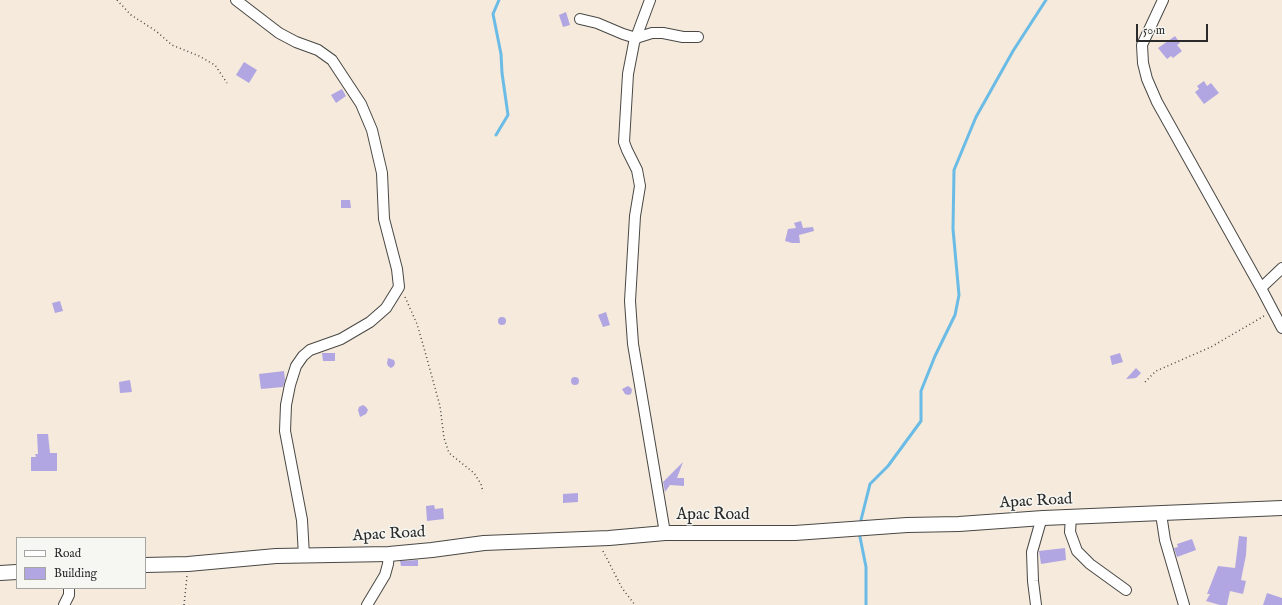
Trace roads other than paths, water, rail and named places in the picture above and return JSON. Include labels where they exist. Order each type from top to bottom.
[{"type":"main road","name":"Apac Road","points":[[146,565],[188,564],[276,556],[389,554],[484,543],[609,538],[665,533],[795,532],[907,525],[959,524],[1043,518],[1282,508]]},
{"type":"main road","points":[[0,573],[16,572]]},
{"type":"street","points":[[236,0],[279,33],[296,42],[318,50],[332,60],[361,104],[372,130],[382,173],[384,219],[397,269],[399,287],[386,308],[370,322],[341,339],[310,350],[303,356],[296,366],[286,405],[285,431],[302,520],[304,556]]},
{"type":"street","points":[[650,0],[636,38],[628,74],[624,142],[637,170],[640,186],[635,216],[630,300],[633,344],[665,533]]},
{"type":"street","points":[[1163,0],[1142,45],[1143,63],[1147,79],[1157,102],[1282,328]]},
{"type":"street","points":[[580,19],[597,23],[636,38],[652,33],[668,33],[683,37],[698,37]]},
{"type":"street","points":[[1261,288],[1282,268]]},
{"type":"street","points":[[1161,514],[1165,540],[1184,605]]},
{"type":"street","points":[[1071,517],[1070,532],[1077,551],[1090,564],[1126,590]]},
{"type":"street","points":[[1036,605],[1032,552],[1043,518]]},
{"type":"street","points":[[367,605],[385,575],[389,554]]},
{"type":"street","points":[[64,605],[69,595],[69,589]]},
{"type":"waterway","points":[[496,135],[508,115],[501,54],[493,14],[499,0]]},
{"type":"waterway","points":[[860,524],[870,484],[888,466],[921,421],[921,391],[935,356],[955,315],[959,295],[953,229],[954,170],[976,117],[1013,51],[1046,0]]},
{"type":"waterway","points":[[859,532],[866,567],[866,605]]}]
